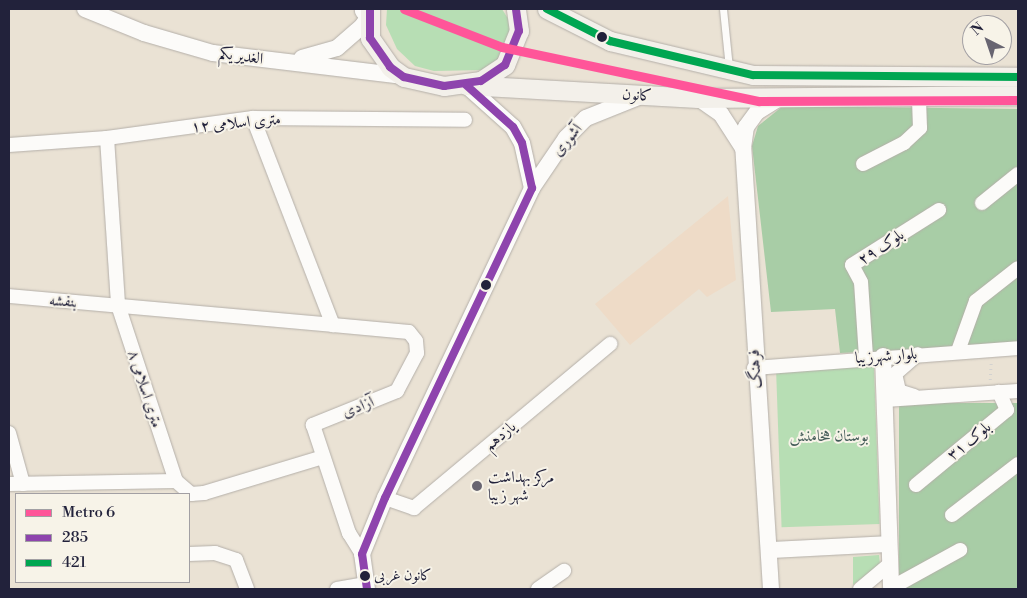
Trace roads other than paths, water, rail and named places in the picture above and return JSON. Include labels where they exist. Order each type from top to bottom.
[{"type":"main road","points":[[466,86],[495,74],[509,60],[519,32],[516,9]]},
{"type":"main road","points":[[547,9],[610,41],[729,71],[830,78],[1018,77]]},
{"type":"main road","points":[[366,11],[374,46],[404,76]]},
{"type":"main road","name":"کانون","points":[[404,76],[444,86],[698,98],[1018,95]]},
{"type":"main road","points":[[880,96],[872,89],[881,77]]},
{"type":"main road","points":[[830,78],[840,88],[831,97]]},
{"type":"street","name":"الغدیر یکم","points":[[85,9],[144,33],[213,53],[404,76]]},
{"type":"street","points":[[272,60],[326,53],[349,38],[366,11]]},
{"type":"street","name":"آشوری","points":[[466,86],[512,127],[522,142],[532,188]]},
{"type":"street","name":"آشوری","points":[[366,587],[362,554],[385,498],[532,188],[566,138],[586,118],[642,95]]},
{"type":"street","points":[[863,164],[904,143],[920,128],[920,96]]},
{"type":"street","points":[[698,98],[721,114],[743,148]]},
{"type":"street","points":[[743,148],[746,127],[757,112],[780,98]]},
{"type":"street","points":[[253,118],[333,325]]},
{"type":"street","name":"۱۲ متری اسلامی","points":[[9,145],[107,138],[253,118],[465,120]]},
{"type":"street","name":"۸ متری اسلامی","points":[[107,138],[118,305],[176,481]]},
{"type":"street","name":"فرهنگ","points":[[743,148],[754,368],[770,550],[771,589]]},
{"type":"street","points":[[982,203],[1018,174]]},
{"type":"street","name":"بلوک ۲۹","points":[[866,357],[861,282],[852,266],[939,210]]},
{"type":"street","points":[[958,351],[976,301],[1018,268]]},
{"type":"street","name":"بنفشه","points":[[9,296],[118,305]]},
{"type":"street","name":"آزادی","points":[[118,305],[409,332],[416,341],[417,353],[397,391],[313,425],[348,532],[362,554]]},
{"type":"street","name":"یازدهم","points":[[385,498],[414,508],[610,344]]},
{"type":"street","name":"بلوار شهرزیبا","points":[[754,368],[866,357],[1018,348]]},
{"type":"street","points":[[919,353],[900,366],[894,383],[899,390],[920,398]]},
{"type":"street","points":[[883,356],[891,589],[960,550]]},
{"type":"street","points":[[885,400],[1018,391]]},
{"type":"street","name":"بلوک ۳۱","points":[[916,485],[1007,410],[995,393]]},
{"type":"street","points":[[9,433],[23,484]]},
{"type":"street","points":[[190,493],[204,493],[323,456]]},
{"type":"street","points":[[952,515],[1018,464]]},
{"type":"street","points":[[9,484],[176,481],[190,493]]},
{"type":"street","points":[[770,550],[888,544]]},
{"type":"street","points":[[190,554],[215,553],[236,560],[247,589]]},
{"type":"street","points":[[860,589],[889,566]]},
{"type":"street","points":[[538,589],[564,571]]},
{"type":"street","points":[[337,589],[366,587]]},
{"type":"lane","points":[[723,9],[729,71]]},
{"type":"metro line","name":"6","points":[[404,9],[502,47],[759,101],[1018,100]]},
{"type":"place","name":"مرکز بهداشت شهر زیبا","points":[[477,486]]},
{"type":"place","name":"کانون غربی","points":[[365,576]]},
{"type":"park label","name":"بوستان هخامنش","points":[[829,436]]}]
